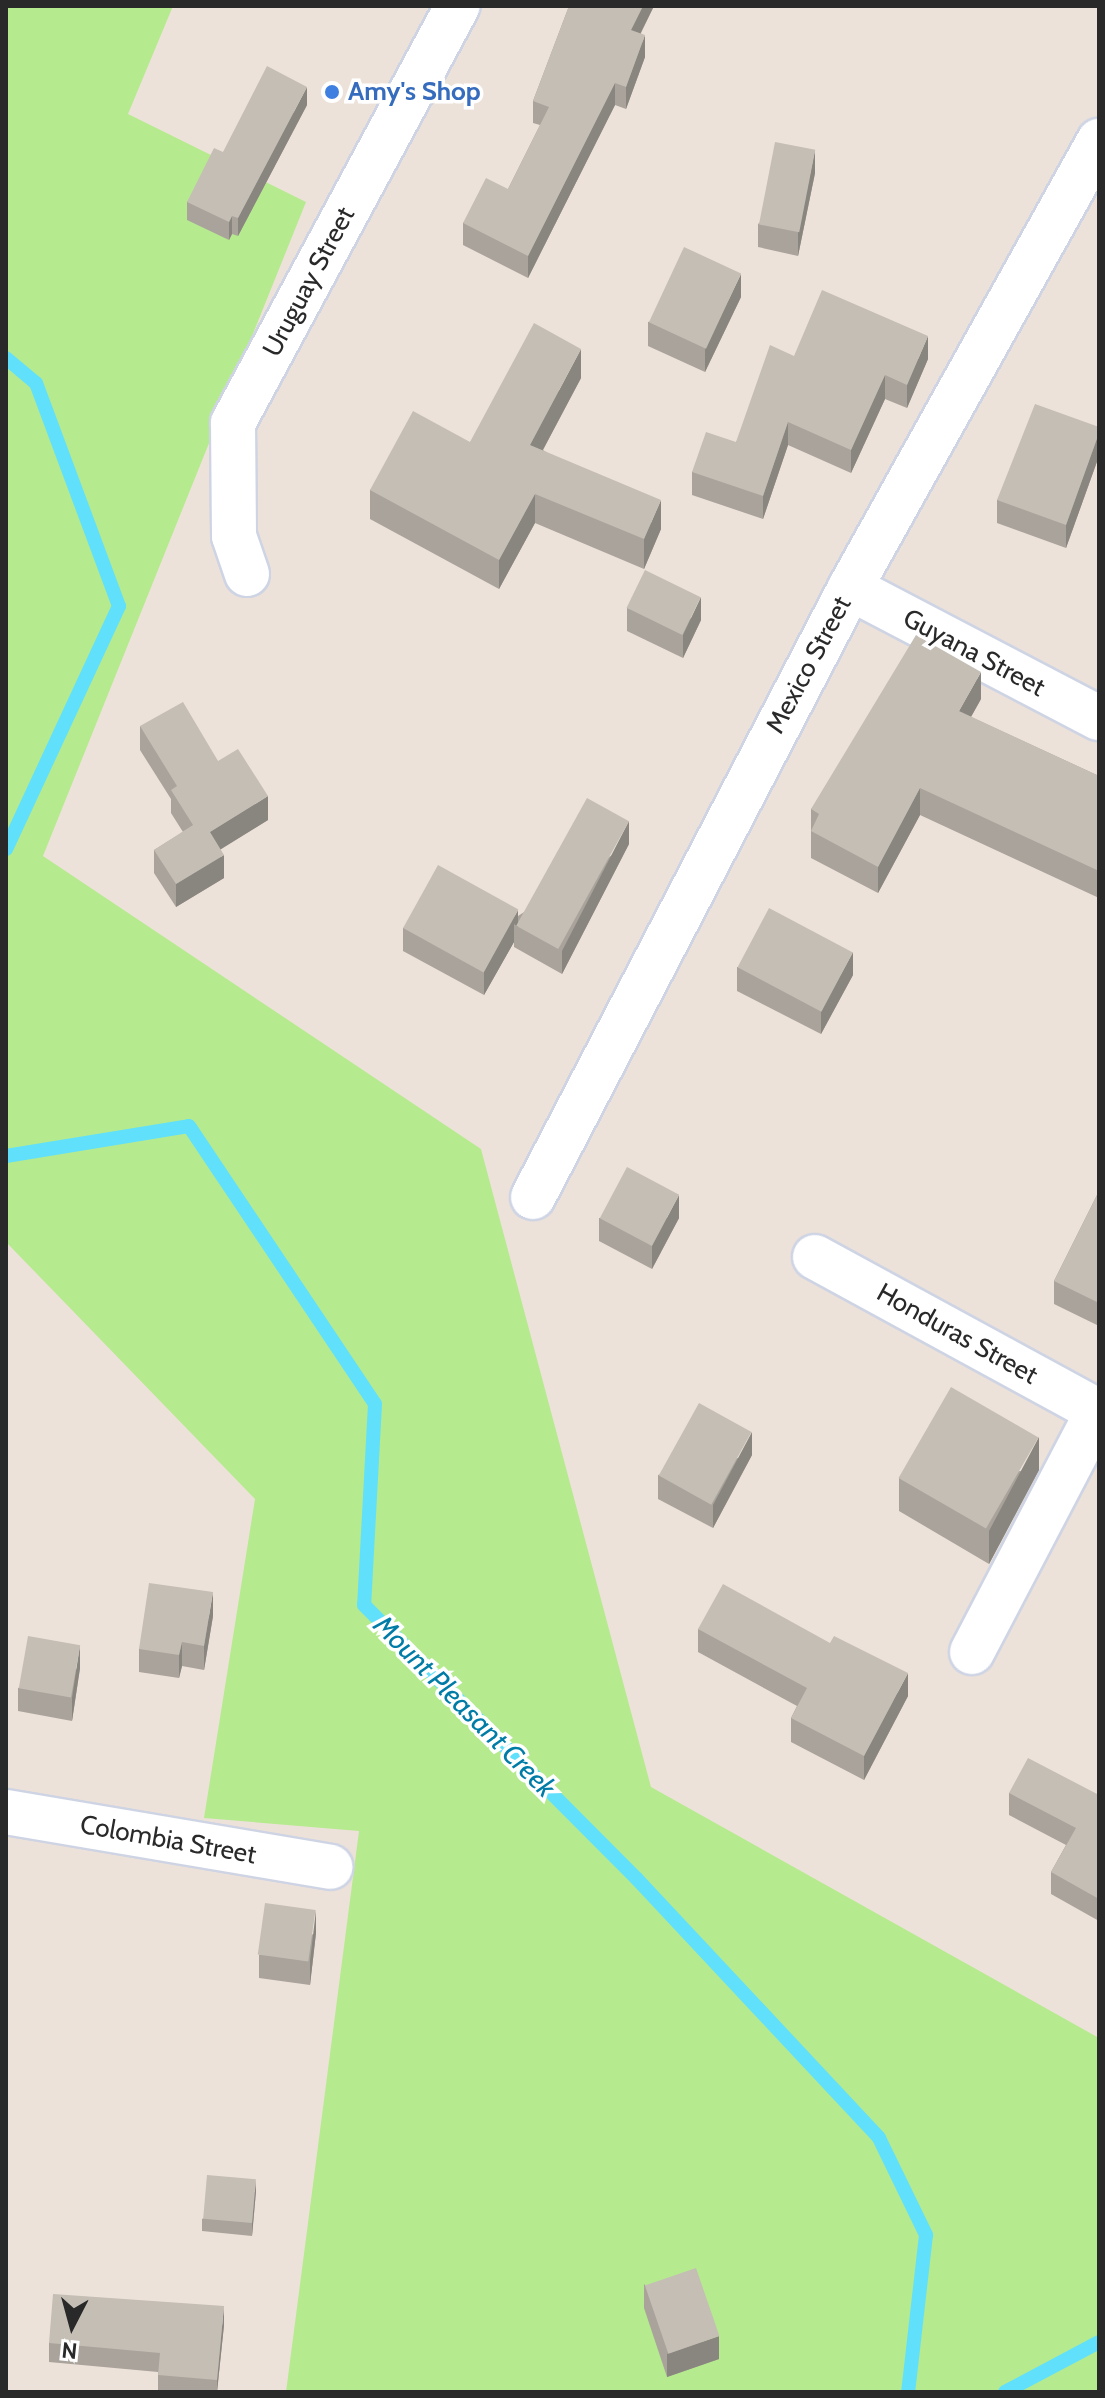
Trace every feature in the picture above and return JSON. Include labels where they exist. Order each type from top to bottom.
[{"type":"street","name":"Uruguay Street","points":[[247,574],[234,536],[233,423],[445,10]]},
{"type":"street","name":"Mexico Street","points":[[533,1197],[850,588],[1099,141]]},
{"type":"street","name":"Guyana Street","points":[[850,588],[1099,718]]},
{"type":"street","name":"Honduras Street","points":[[815,1257],[1099,1411]]},
{"type":"street","points":[[972,1652],[1099,1411]]},
{"type":"street","name":"Colombia Street","points":[[6,1812],[330,1867]]},
{"type":"green space","points":[[6,6],[173,6],[128,114],[306,202],[43,856],[481,1149],[651,1787],[1099,2038],[1099,2392],[286,2392],[359,1831],[204,1818],[255,1499],[6,1242]]},
{"type":"building","points":[[569,6],[643,6],[631,30],[645,35],[626,87],[615,83],[528,256],[463,223],[486,178],[508,189],[549,107],[533,101]]},
{"type":"building","points":[[267,66],[307,87],[238,218],[232,216],[229,222],[187,202],[214,148],[223,152]]},
{"type":"building","points":[[775,142],[815,150],[799,232],[759,224]]},
{"type":"building","points":[[684,247],[741,274],[706,349],[649,322]]},
{"type":"building","points":[[822,290],[928,336],[907,385],[885,375],[851,450],[788,422],[763,496],[692,472],[706,432],[736,442],[770,345],[794,356]]},
{"type":"building","points":[[534,323],[581,349],[530,445],[661,500],[644,539],[535,494],[499,560],[370,490],[413,411],[470,442]]},
{"type":"building","points":[[1035,404],[1099,427],[1066,525],[997,500]]},
{"type":"building","points":[[645,570],[701,597],[682,635],[627,608]]},
{"type":"building","points":[[916,635],[981,672],[959,711],[1099,776],[1099,871],[920,788],[878,867],[811,831],[819,814],[811,809]]},
{"type":"building","points":[[183,702],[218,761],[238,749],[268,796],[210,832],[224,855],[176,884],[154,850],[193,825],[171,790],[177,786],[140,726]]},
{"type":"building","points":[[587,798],[629,821],[558,949],[516,926]]},
{"type":"building","points":[[438,865],[518,910],[484,973],[403,928]]},
{"type":"building","points":[[769,908],[853,953],[821,1012],[738,967]]},
{"type":"building","points":[[627,1167],[679,1195],[652,1246],[600,1218]]},
{"type":"building","points":[[1099,1191],[1099,1303],[1054,1281]]},
{"type":"building","points":[[951,1387],[1038,1438],[986,1528],[898,1478]]},
{"type":"building","points":[[699,1403],[751,1432],[711,1505],[659,1476]]},
{"type":"building","points":[[149,1583],[213,1592],[204,1646],[182,1642],[179,1655],[139,1649]]},
{"type":"building","points":[[723,1584],[830,1643],[834,1636],[908,1673],[864,1756],[791,1718],[807,1688],[698,1629]]},
{"type":"building","points":[[28,1636],[80,1645],[71,1697],[19,1688]]},
{"type":"building","points":[[1028,1758],[1099,1795],[1099,1899],[1051,1872],[1076,1828],[1009,1793]]},
{"type":"building","points":[[265,1903],[316,1910],[308,1962],[258,1954]]},
{"type":"building","points":[[207,2175],[256,2179],[252,2223],[203,2219]]},
{"type":"building","points":[[696,2268],[719,2336],[668,2354],[645,2286]]},
{"type":"building","points":[[53,2294],[224,2306],[217,2380],[158,2375],[160,2353],[49,2343]]},
{"type":"waterway","name":"Mount Pleasant Creek","points":[[6,358],[36,383],[119,606],[6,849]]},
{"type":"waterway","name":"Mount Pleasant Creek","points":[[6,1156],[189,1126],[375,1404],[364,1605],[637,1879],[879,2138],[926,2235],[908,2392]]},
{"type":"waterway","points":[[1005,2392],[1099,2342]]},
{"type":"place","name":"Amy's Shop","points":[[332,92]]}]
